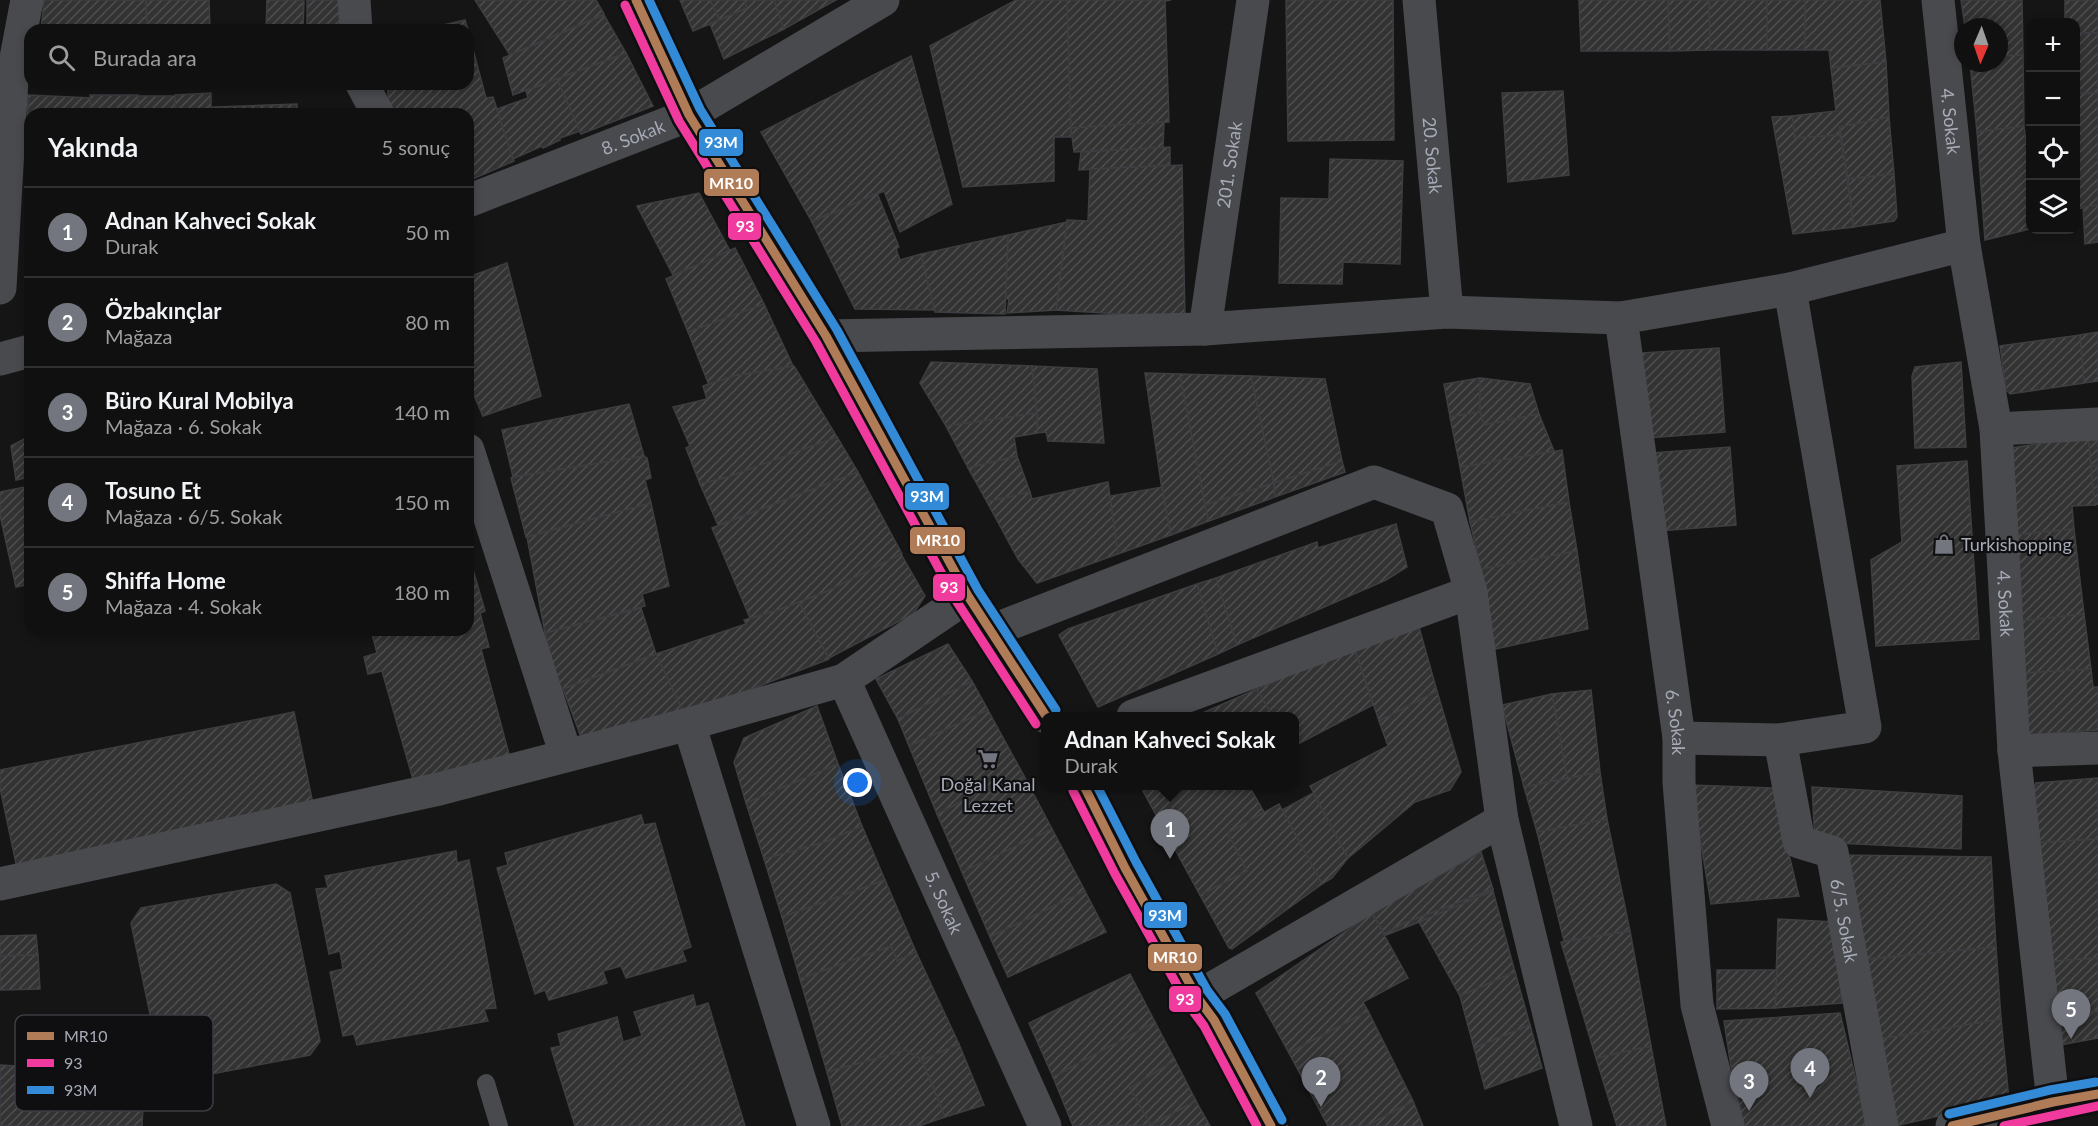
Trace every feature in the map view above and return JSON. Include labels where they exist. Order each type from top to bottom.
[{"type":"street","points":[[25,24],[27,0]]},
{"type":"street","points":[[354,0],[356,24]]},
{"type":"street","points":[[636,0],[689,115],[826,336],[968,596],[1043,712]]},
{"type":"street","name":"8. Sokak","points":[[474,199],[689,115],[883,0]]},
{"type":"street","name":"201. Sokak","points":[[1205,329],[1253,0]]},
{"type":"street","name":"20. Sokak","points":[[1419,0],[1447,312]]},
{"type":"street","name":"4. Sokak","points":[[1938,0],[1964,245],[1996,429],[2014,751],[2053,1102]]},
{"type":"street","points":[[0,288],[24,40]]},
{"type":"street","points":[[365,90],[375,108]]},
{"type":"street","points":[[826,336],[1205,329],[1447,312],[1621,318],[1790,289],[1964,245]]},
{"type":"street","points":[[1679,738],[1780,740],[1865,727],[1790,289]]},
{"type":"street","name":"6. Sokak","points":[[1621,318],[1679,738],[1679,782],[1697,1005],[1728,1126]]},
{"type":"street","points":[[0,359],[24,353]]},
{"type":"street","points":[[1996,429],[2098,424]]},
{"type":"street","points":[[474,469],[566,755]]},
{"type":"street","points":[[991,631],[1374,482],[1447,509],[1471,592],[1502,820],[1576,1126]]},
{"type":"street","points":[[1147,712],[1471,592]]},
{"type":"street","points":[[0,884],[439,789],[844,680],[968,596]]},
{"type":"street","name":"5. Sokak","points":[[844,680],[1046,1126]]},
{"type":"street","points":[[689,723],[814,1126]]},
{"type":"street","name":"6/5. Sokak","points":[[1780,740],[1799,842],[1832,852],[1882,1126]]},
{"type":"street","points":[[2014,751],[2098,748]]},
{"type":"street","points":[[1086,790],[1125,868],[1197,997],[1214,1020],[1271,1126]]},
{"type":"street","points":[[1197,997],[1502,820]]},
{"type":"street","points":[[1952,1126],[2053,1102],[2098,1094]]},
{"type":"lane","points":[[486,1083],[499,1126]]},
{"type":"building","points":[[44,0],[146,0],[147,24],[42,24]]},
{"type":"building","points":[[146,0],[209,0],[210,24],[147,24]]},
{"type":"building","points":[[267,0],[304,0],[303,24],[266,24]]},
{"type":"building","points":[[307,0],[345,0],[342,24],[307,24]]},
{"type":"building","points":[[475,0],[596,0],[604,14],[510,55]]},
{"type":"building","points":[[680,0],[710,0],[720,20],[693,31]]},
{"type":"building","points":[[710,0],[744,0],[747,8],[720,20]]},
{"type":"building","points":[[744,0],[774,0],[784,29],[724,59],[710,24],[747,8]]},
{"type":"building","points":[[774,0],[836,0],[784,29]]},
{"type":"building","points":[[1016,0],[1067,0],[1071,137],[1054,137],[1054,181],[963,187],[930,46]]},
{"type":"building","points":[[1067,0],[1171,0],[1165,1],[1169,122],[1071,128]]},
{"type":"building","points":[[1286,0],[1393,0],[1394,140],[1288,141]]},
{"type":"building","points":[[1579,0],[1668,0],[1670,51],[1581,51]]},
{"type":"building","points":[[1668,0],[1709,0],[1710,50],[1670,51]]},
{"type":"building","points":[[1709,0],[1767,0],[1767,50],[1710,50]]},
{"type":"building","points":[[1767,0],[1805,0],[1805,50],[1767,50]]},
{"type":"building","points":[[1805,0],[1880,0],[1886,62],[1831,68],[1829,50],[1805,50]]},
{"type":"building","points":[[1961,0],[2022,0],[2023,55],[2008,56],[2008,18],[1964,18]]},
{"type":"building","points":[[2065,0],[2098,0],[2098,33],[2080,33],[2080,18],[2065,18]]},
{"type":"building","points":[[604,15],[626,53],[513,95],[503,58]]},
{"type":"building","points":[[465,20],[466,24],[448,24]]},
{"type":"building","points":[[2080,33],[2098,33],[2098,93],[2080,93]]},
{"type":"building","points":[[474,53],[486,98],[493,97],[514,161],[474,178],[474,108],[389,108],[388,90],[474,90]]},
{"type":"building","points":[[626,53],[653,106],[581,134],[557,79]]},
{"type":"building","points":[[2023,55],[2024,126],[1977,132],[1971,72],[2008,72],[2008,56]]},
{"type":"building","points":[[911,56],[952,204],[900,232],[884,191],[812,222],[761,132]]},
{"type":"building","points":[[1886,62],[1889,117],[1840,127],[1840,135],[1795,138],[1792,116],[1836,111],[1831,68]]},
{"type":"building","points":[[557,79],[580,131],[513,159],[497,109],[528,98],[526,91]]},
{"type":"building","points":[[1563,91],[1569,175],[1508,182],[1502,93]]},
{"type":"building","points":[[211,93],[211,107],[216,108],[175,108],[175,95]]},
{"type":"building","points":[[2080,93],[2098,93],[2098,205],[2080,208]]},
{"type":"building","points":[[28,95],[92,98],[91,108],[28,108]]},
{"type":"building","points":[[90,95],[138,95],[139,108],[91,108]]},
{"type":"building","points":[[138,96],[175,96],[175,108],[139,108]]},
{"type":"building","points":[[297,104],[297,108],[216,107]]},
{"type":"building","points":[[1792,116],[1795,138],[1840,135],[1854,227],[1793,234],[1772,117]]},
{"type":"building","points":[[1889,117],[1894,174],[1848,179],[1840,127]]},
{"type":"building","points":[[1164,122],[1163,148],[1074,152],[1071,128]]},
{"type":"building","points":[[2024,126],[2026,230],[1985,240],[1977,132]]},
{"type":"building","points":[[1170,147],[1170,165],[1079,170],[1081,152]]},
{"type":"building","points":[[1330,159],[1403,161],[1400,264],[1343,262],[1342,284],[1279,283],[1281,198],[1329,199]]},
{"type":"building","points":[[1182,165],[1185,318],[1056,310],[1067,220],[1088,221],[1090,169]]},
{"type":"building","points":[[1894,174],[1897,217],[1894,221],[1854,227],[1848,179]]},
{"type":"building","points":[[699,193],[730,251],[673,275],[637,206]]},
{"type":"building","points":[[877,193],[899,247],[896,249],[900,260],[921,254],[935,310],[855,309],[812,222]]},
{"type":"building","points":[[2098,205],[2098,242],[2085,244],[2083,207]]},
{"type":"building","points":[[1067,222],[1056,310],[1007,313],[1009,299],[1005,299],[1008,235]]},
{"type":"building","points":[[1008,235],[1005,314],[935,312],[921,254]]},
{"type":"building","points":[[735,248],[764,304],[688,332],[666,279]]},
{"type":"building","points":[[507,263],[541,396],[483,416],[474,395],[474,275]]},
{"type":"building","points":[[764,304],[793,366],[733,376],[709,385],[688,332]]},
{"type":"building","points":[[2098,332],[2098,381],[2084,383],[2080,335]]},
{"type":"building","points":[[2080,335],[2084,383],[2010,394],[2006,390],[2000,346]]},
{"type":"building","points":[[1719,348],[1725,432],[1648,438],[1642,353]]},
{"type":"building","points":[[931,362],[1032,366],[1037,413],[946,426],[920,383]]},
{"type":"building","points":[[1961,362],[1966,447],[1915,448],[1912,376],[1915,367]]},
{"type":"building","points":[[794,366],[837,437],[728,477],[700,484],[686,448],[690,446],[673,407],[707,399],[703,386],[733,376]]},
{"type":"building","points":[[1032,366],[1097,369],[1104,443],[1048,441],[1046,432],[1037,433]]},
{"type":"building","points":[[1145,373],[1180,374],[1209,521],[1171,535],[1166,517]]},
{"type":"building","points":[[1180,374],[1251,376],[1274,483],[1205,505]]},
{"type":"building","points":[[1251,376],[1325,379],[1342,461],[1274,483]]},
{"type":"building","points":[[1480,378],[1480,412],[1450,417],[1444,384]]},
{"type":"building","points":[[1480,378],[1530,384],[1539,414],[1484,425],[1480,412]]},
{"type":"building","points":[[629,404],[644,456],[513,477],[502,430]]},
{"type":"building","points":[[1480,412],[1484,425],[1539,414],[1554,451],[1460,467],[1450,417]]},
{"type":"building","points":[[1037,413],[1037,433],[1014,437],[1017,456],[968,468],[946,426]]},
{"type":"building","points":[[2098,435],[2098,466],[2091,466],[2088,436]]},
{"type":"building","points":[[2088,436],[2095,505],[2072,506],[2074,529],[2012,535],[2011,448]]},
{"type":"building","points":[[837,437],[858,472],[718,525],[700,484],[728,477]]},
{"type":"building","points":[[24,439],[24,478],[16,480],[11,446]]},
{"type":"building","points":[[1730,447],[1736,525],[1659,531],[1652,453]]},
{"type":"building","points":[[1562,450],[1569,502],[1470,522],[1460,467]]},
{"type":"building","points":[[644,456],[647,458],[651,478],[645,480],[651,503],[526,537],[511,478]]},
{"type":"building","points":[[1017,456],[1030,492],[987,502],[968,468]]},
{"type":"building","points":[[1342,461],[1345,472],[1275,497],[1274,483]]},
{"type":"building","points":[[1967,461],[1979,639],[1876,646],[1871,560],[1902,542],[1897,466]]},
{"type":"building","points":[[2091,466],[2098,466],[2098,504],[2095,505]]},
{"type":"building","points":[[858,472],[902,554],[828,591],[750,618],[712,528]]},
{"type":"building","points":[[1108,482],[1118,554],[1037,583],[1018,559],[987,502],[1030,492],[1032,499]]},
{"type":"building","points":[[1274,483],[1275,497],[1209,521],[1205,505]]},
{"type":"building","points":[[24,487],[24,585],[16,587],[0,515],[0,492]]},
{"type":"building","points":[[1162,487],[1171,535],[1118,554],[1110,496]]},
{"type":"building","points":[[1569,502],[1577,551],[1481,569],[1470,522]]},
{"type":"building","points":[[651,503],[669,586],[642,594],[645,606],[545,633],[527,537]]},
{"type":"building","points":[[1396,524],[1407,567],[1386,580],[1237,645],[1216,578],[1317,542],[1318,548]]},
{"type":"building","points":[[2074,529],[2084,614],[2020,621],[2012,535]]},
{"type":"building","points":[[1577,551],[1588,629],[1495,649],[1481,569]]},
{"type":"building","points":[[901,554],[925,596],[913,614],[829,658],[799,602],[828,591]]},
{"type":"building","points":[[474,573],[485,611],[480,613],[489,647],[481,649],[510,758],[414,783],[382,671],[368,674],[364,657],[377,653],[373,636],[474,636]]},
{"type":"building","points":[[1216,578],[1237,645],[1218,654],[1197,584]]},
{"type":"building","points":[[1197,584],[1218,654],[1098,707],[1059,635],[1068,629]]},
{"type":"building","points":[[799,602],[829,659],[684,715],[656,654],[746,624],[744,620]]},
{"type":"building","points":[[641,608],[656,654],[559,690],[545,633]]},
{"type":"building","points":[[2084,614],[2091,669],[2024,673],[2020,621]]},
{"type":"building","points":[[1417,620],[1437,691],[1379,721],[1354,647]]},
{"type":"building","points":[[948,644],[972,681],[898,719],[876,679]]},
{"type":"building","points":[[1354,647],[1373,705],[1299,743],[1299,712],[1270,712],[1257,689]]},
{"type":"building","points":[[656,654],[683,711],[581,737],[563,689]]},
{"type":"building","points":[[2091,669],[2093,687],[2098,687],[2098,730],[2028,735],[2024,673]]},
{"type":"building","points":[[972,681],[988,710],[909,746],[898,719]]},
{"type":"building","points":[[1257,689],[1270,712],[1205,712]]},
{"type":"building","points":[[1591,690],[1600,772],[1567,778],[1552,694]]},
{"type":"building","points":[[1437,691],[1461,772],[1450,790],[1415,802],[1348,858],[1310,786],[1388,746],[1379,721]]},
{"type":"building","points":[[1552,694],[1567,778],[1524,787],[1502,705]]},
{"type":"building","points":[[817,706],[838,764],[746,803],[734,762],[744,738]]},
{"type":"building","points":[[988,710],[1024,776],[993,795],[988,788],[937,814],[909,746]]},
{"type":"building","points":[[294,712],[314,809],[17,868],[0,788],[0,770]]},
{"type":"building","points":[[838,764],[862,826],[825,842],[764,859],[746,803]]},
{"type":"building","points":[[1600,772],[1607,819],[1537,832],[1524,787]]},
{"type":"building","points":[[1024,776],[1052,829],[962,872],[937,814],[988,788],[993,795]]},
{"type":"building","points":[[2098,778],[2098,839],[2032,843],[2029,798],[2036,783]]},
{"type":"building","points":[[1691,785],[1773,788],[1799,896],[1711,904]]},
{"type":"building","points":[[1812,787],[1962,796],[1961,849],[1815,842]]},
{"type":"building","points":[[1251,790],[1264,812],[1228,833],[1247,871],[1200,895],[1143,791]]},
{"type":"building","points":[[1313,793],[1348,858],[1332,878],[1322,884],[1282,810]]},
{"type":"building","points":[[1279,804],[1322,884],[1232,949],[1229,948],[1200,895],[1247,871],[1228,833]]},
{"type":"building","points":[[641,815],[644,825],[655,823],[691,947],[682,950],[686,961],[626,978],[621,966],[603,971],[607,983],[549,1000],[545,990],[535,994],[497,868],[508,865],[505,853]]},
{"type":"building","points":[[1607,819],[1630,931],[1564,941],[1537,832]]},
{"type":"building","points":[[862,826],[885,880],[782,917],[764,859],[825,842]]},
{"type":"building","points":[[1052,829],[1085,891],[990,937],[962,872]]},
{"type":"building","points":[[2098,839],[2098,958],[2040,962],[2032,843]]},
{"type":"building","points":[[456,851],[457,863],[469,860],[496,1008],[484,1009],[488,1021],[357,1045],[354,1034],[343,1036],[330,972],[343,969],[340,951],[329,954],[316,889],[328,888],[325,876]]},
{"type":"building","points":[[1481,852],[1493,889],[1402,924],[1385,934],[1372,913]]},
{"type":"building","points":[[1840,855],[1991,857],[1996,947],[1857,960]]},
{"type":"building","points":[[885,880],[916,952],[897,961],[891,946],[800,979],[782,917]]},
{"type":"building","points":[[276,884],[290,893],[320,1041],[310,1055],[213,1074],[213,1015],[150,1015],[131,923],[141,908]]},
{"type":"building","points":[[1493,889],[1493,891],[1419,922],[1385,934],[1402,924]]},
{"type":"building","points":[[1085,891],[1106,932],[1008,977],[990,937]]},
{"type":"building","points":[[1493,891],[1515,972],[1460,996],[1419,922]]},
{"type":"building","points":[[1372,913],[1408,978],[1363,1002],[1368,1011],[1289,1053],[1256,993]]},
{"type":"building","points":[[1778,919],[1835,922],[1842,1003],[1775,1008]]},
{"type":"building","points":[[1630,931],[1651,1046],[1596,1058],[1561,942]]},
{"type":"building","points":[[36,935],[38,955],[0,956],[0,936]]},
{"type":"building","points":[[891,946],[897,961],[916,952],[959,1044],[922,1060],[906,1050],[827,1072],[800,979]]},
{"type":"building","points":[[1996,947],[2001,1019],[1874,1040],[1857,960]]},
{"type":"building","points":[[38,955],[40,989],[0,990],[0,956]]},
{"type":"building","points":[[2098,958],[2098,1011],[2055,1016],[2040,962]]},
{"type":"building","points":[[1717,970],[1777,970],[1775,1008],[1717,1009]]},
{"type":"building","points":[[1515,972],[1530,1025],[1474,1048],[1460,996]]},
{"type":"building","points":[[1130,974],[1155,1022],[1053,1077],[1029,1023]]},
{"type":"building","points":[[693,995],[696,1007],[708,1003],[745,1126],[575,1126],[551,1048],[561,1046],[558,1034],[617,1017],[623,1042],[642,1036],[634,1012]]},
{"type":"building","points":[[1368,1011],[1413,1101],[1367,1126],[1328,1126],[1289,1053]]},
{"type":"building","points":[[2098,1011],[2098,1038],[2060,1045],[2055,1016]]},
{"type":"building","points":[[1840,1013],[1867,1126],[1740,1126],[1724,1021]]},
{"type":"building","points":[[2001,1019],[2009,1100],[1895,1126],[1874,1040]]},
{"type":"building","points":[[1155,1022],[1175,1060],[1130,1088],[1151,1125],[1073,1126],[1053,1077]]},
{"type":"building","points":[[1530,1025],[1542,1068],[1485,1089],[1474,1048]]},
{"type":"building","points":[[959,1044],[984,1105],[945,1117],[922,1060]]},
{"type":"building","points":[[1651,1046],[1666,1126],[1617,1126],[1596,1058]]},
{"type":"building","points":[[906,1050],[922,1060],[945,1117],[919,1126],[842,1126],[827,1072]]},
{"type":"building","points":[[1175,1060],[1196,1101],[1151,1125],[1130,1088]]},
{"type":"building","points":[[0,1065],[15,1066],[15,1111],[143,1111],[142,1126],[0,1126]]},
{"type":"building","points":[[1196,1101],[1210,1126],[1148,1126],[1151,1125]]},
{"type":"building","points":[[1413,1101],[1423,1126],[1367,1126]]},
{"type":"transit line","name":"MR10","points":[[636,0],[689,115],[826,336],[968,596],[1043,712]]},
{"type":"transit line","name":"93M","points":[[649,0],[700,109],[837,330],[978,590],[1056,710]]},
{"type":"transit line","name":"93","points":[[625,5],[679,121],[816,342],[957,602],[1036,724]]},
{"type":"transit line","name":"MR10","points":[[1086,790],[1125,868],[1197,997],[1214,1020],[1271,1126]]},
{"type":"transit line","name":"93M","points":[[1099,790],[1136,862],[1207,990],[1225,1014],[1282,1120]]},
{"type":"transit line","name":"93","points":[[1073,791],[1115,874],[1187,1003],[1204,1026],[1257,1126]]},
{"type":"transit line","name":"93M","points":[[1949,1114],[2050,1090],[2096,1082]]},
{"type":"transit line","name":"MR10","points":[[1952,1126],[2053,1102],[2098,1094]]},
{"type":"transit line","name":"93","points":[[2004,1126],[2098,1106]]},
{"type":"place","name":"Turkishopping","points":[[1944,544]]},
{"type":"place","name":"Doğal Kanal Lezzet","points":[[988,759]]},
{"type":"place","name":"Adnan Kahveci Sokak","points":[[1170,859]]},
{"type":"place","name":"Shiffa Home","points":[[2071,1039]]},
{"type":"place","name":"Tosuno Et","points":[[1810,1098]]},
{"type":"place","name":"Özbakınçlar","points":[[1321,1107]]},
{"type":"place","name":"Büro Kural Mobilya","points":[[1749,1111]]}]
